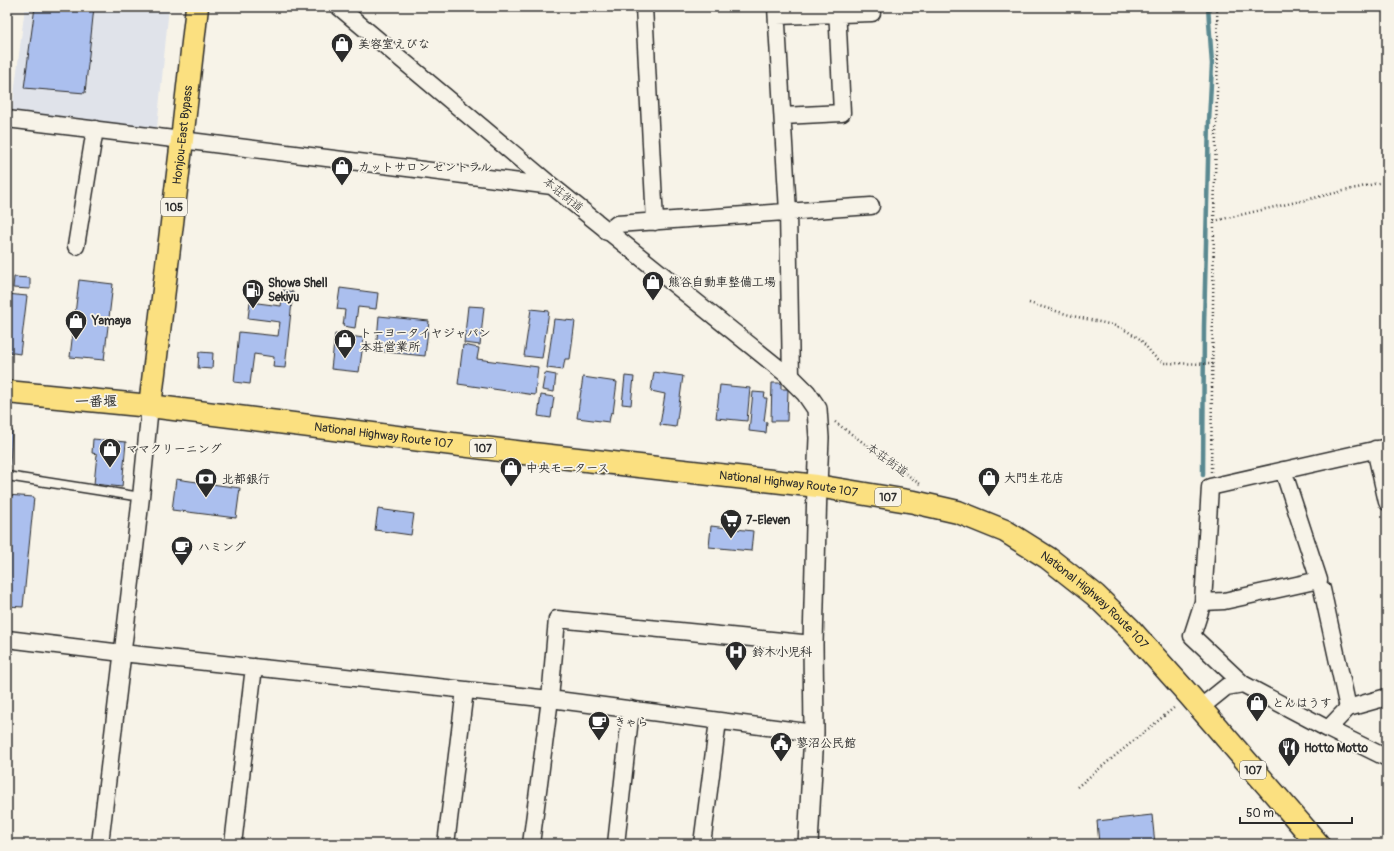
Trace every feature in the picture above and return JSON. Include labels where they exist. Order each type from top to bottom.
[{"type":"highway","name":"Honjou-East Bypass","points":[[150,406],[197,7]]},
{"type":"highway","name":"National Highway Route 107","points":[[7,392],[150,406],[524,453],[817,486],[914,502],[958,512],[1005,531],[1048,558],[1095,595],[1130,629],[1195,701],[1318,844]]},
{"type":"street","name":"本荘街道","points":[[339,7],[607,232],[791,378]]},
{"type":"street","points":[[644,7],[655,222]]},
{"type":"street","points":[[784,116],[842,113],[837,11]]},
{"type":"street","points":[[808,844],[814,733],[813,644],[819,438],[817,409],[806,393],[791,378],[788,212],[784,116],[777,12],[837,11],[872,13]]},
{"type":"street","points":[[7,123],[7,119],[95,129],[552,186]]},
{"type":"street","points":[[76,246],[95,129]]},
{"type":"street","points":[[607,232],[617,224],[871,206]]},
{"type":"street","points":[[100,844],[141,497],[150,406]]},
{"type":"street","points":[[1387,502],[1381,448],[1210,487],[1203,602],[1192,636],[1243,684],[1387,758]]},
{"type":"street","points":[[1203,602],[1224,601],[1319,580],[1283,470]]},
{"type":"street","points":[[1322,589],[1348,708]]},
{"type":"street","points":[[532,844],[550,699],[557,619],[813,644]]},
{"type":"street","points":[[7,640],[122,654],[254,666],[550,699],[814,733]]},
{"type":"street","points":[[233,844],[254,666]]},
{"type":"street","points":[[1195,701],[1226,687],[1243,684]]},
{"type":"street","points":[[446,844],[465,690]]},
{"type":"street","points":[[1328,729],[1348,708],[1387,697]]},
{"type":"street","points":[[616,844],[631,709]]},
{"type":"street","points":[[702,844],[718,721]]},
{"type":"lane","points":[[7,476],[141,497]]},
{"type":"path","points":[[1210,487],[1218,48],[1217,7]]},
{"type":"path","points":[[1214,221],[1387,181]]},
{"type":"path","points":[[1029,303],[1073,316],[1113,325],[1127,331],[1140,339],[1154,356],[1163,363],[1213,364]]},
{"type":"path","name":"本荘街道","points":[[817,409],[926,489]]},
{"type":"path","points":[[1076,787],[1195,701]]},
{"type":"shaded area","points":[[25,7],[169,7],[157,128],[12,111]]},
{"type":"building","points":[[35,7],[94,7],[85,93],[24,88]]},
{"type":"building","points":[[14,277],[30,278],[30,289],[13,288]]},
{"type":"building","points":[[79,280],[113,284],[104,360],[70,357]]},
{"type":"building","points":[[340,288],[378,293],[376,309],[358,307],[355,328],[343,326],[345,310],[337,309]]},
{"type":"building","points":[[283,290],[293,292],[285,368],[273,367],[274,357],[254,354],[250,384],[234,382],[239,332],[278,336],[280,322],[248,318],[250,302],[281,306]]},
{"type":"building","points":[[7,294],[27,296],[20,354],[7,352]]},
{"type":"building","points":[[468,306],[484,307],[480,345],[464,343]]},
{"type":"building","points":[[531,309],[549,311],[542,358],[524,356]]},
{"type":"building","points":[[379,316],[429,321],[425,356],[376,351]]},
{"type":"building","points":[[554,319],[575,321],[570,359],[565,359],[563,370],[547,368]]},
{"type":"building","points":[[335,334],[364,338],[359,372],[331,369]]},
{"type":"building","points":[[463,345],[479,348],[477,359],[538,367],[535,395],[458,384]]},
{"type":"building","points":[[199,352],[213,353],[212,369],[198,368]]},
{"type":"building","points":[[654,372],[683,376],[676,427],[660,425],[665,394],[651,391]]},
{"type":"building","points":[[545,373],[556,375],[554,392],[542,390]]},
{"type":"building","points":[[625,376],[634,377],[631,405],[622,404]]},
{"type":"building","points":[[583,377],[617,382],[613,413],[611,412],[609,422],[577,418]]},
{"type":"building","points":[[772,383],[781,383],[781,389],[788,389],[787,421],[771,421]]},
{"type":"building","points":[[720,385],[750,388],[747,421],[716,418]]},
{"type":"building","points":[[753,392],[765,393],[764,398],[767,398],[764,421],[767,422],[766,433],[749,431]]},
{"type":"building","points":[[541,395],[554,397],[551,418],[538,416]]},
{"type":"building","points":[[7,430],[12,430],[10,465],[7,465]]},
{"type":"building","name":"ママクリーニング","points":[[93,439],[126,442],[122,487],[94,484],[97,454],[92,453]]},
{"type":"building","name":"北都銀行","points":[[176,479],[240,488],[236,518],[172,510]]},
{"type":"building","points":[[7,495],[34,497],[23,607],[7,606]]},
{"type":"building","points":[[378,509],[414,514],[411,535],[375,530]]},
{"type":"building","points":[[711,526],[753,531],[751,551],[709,547]]},
{"type":"building","points":[[1152,815],[1155,844],[1099,844],[1097,821]]},
{"type":"waterway","points":[[1203,475],[1204,326],[1209,121],[1212,64],[1208,7]]},
{"type":"place","name":"美容室えびな","points":[[342,64]]},
{"type":"place","name":"カットサロン セントラル","points":[[342,186]]},
{"type":"place","name":"熊谷自動車整備工場","points":[[653,302]]},
{"type":"place","name":"Showa Shell Sekiyu","points":[[253,310]]},
{"type":"place","name":"Yamaya","points":[[76,340]]},
{"type":"place","name":"トーヨータイヤジャパン 本荘営業所","points":[[345,360]]},
{"type":"place","name":"ママクリーニング","points":[[110,468]]},
{"type":"place","name":"中央モータース","points":[[511,488]]},
{"type":"place","name":"北都銀行","points":[[206,498]]},
{"type":"place","name":"大門生花店","points":[[989,498]]},
{"type":"place","name":"7-Eleven","points":[[731,540]]},
{"type":"place","name":"ハミング","points":[[182,566]]},
{"type":"place","name":"鈴木小児科","points":[[736,672]]},
{"type":"place","name":"とんはうす","points":[[1257,722]]},
{"type":"place","name":"きゃら","points":[[599,742]]},
{"type":"place","name":"蓼沼公民館","points":[[781,762]]},
{"type":"place","name":"Hotto Motto","points":[[1289,768]]},
{"type":"district","name":"一番堰","points":[[96,401]]}]
